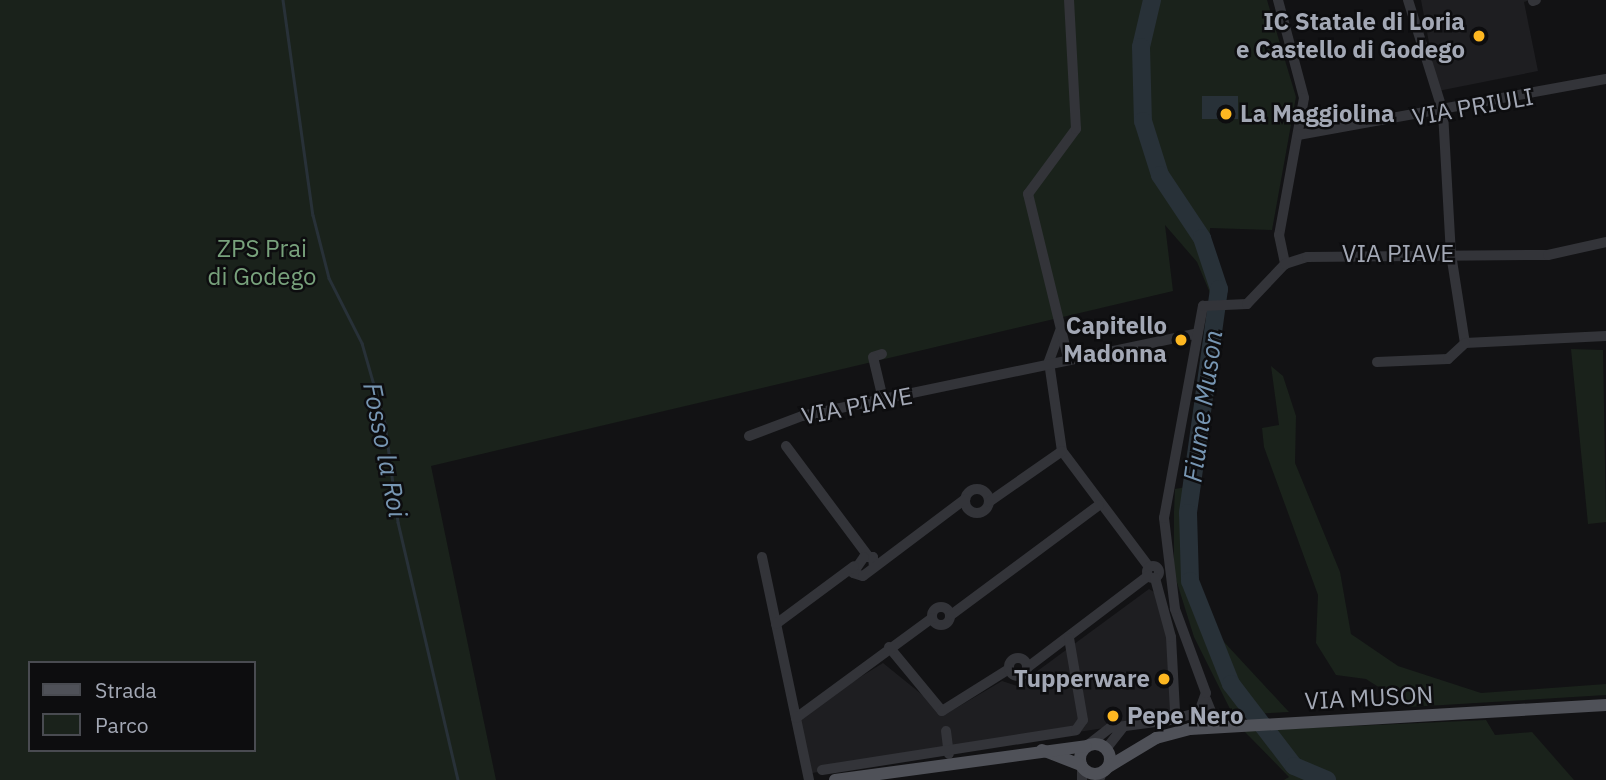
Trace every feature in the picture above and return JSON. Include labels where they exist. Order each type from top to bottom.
[{"type":"main road","name":"VIA MUSON","points":[[1038,750],[1082,771],[1103,773],[1138,747],[1170,733],[1606,705]]},
{"type":"main road","name":"VIA MUSON","points":[[835,780],[854,771],[949,757],[1087,746],[1107,749],[1138,747]]},
{"type":"main road","points":[[1082,771],[1087,746]]},
{"type":"main road","points":[[1103,773],[1107,749]]},
{"type":"street","points":[[1068,358],[1028,194],[1076,129],[1069,0]]},
{"type":"street","points":[[1218,728],[1175,609],[1164,536],[1169,467],[1195,334],[1208,304],[1237,308],[1285,264],[1279,235],[1298,135],[1303,89],[1278,0]]},
{"type":"street","points":[[1408,0],[1443,112],[1451,254],[1465,343]]},
{"type":"street","name":"VIA PRIULI","points":[[1298,135],[1443,112],[1606,79]]},
{"type":"street","name":"VIA PIAVE","points":[[1285,264],[1344,253],[1548,256],[1606,242]]},
{"type":"street","points":[[1060,330],[1049,362],[1062,451],[1151,574],[1177,684],[1170,720]]},
{"type":"street","name":"VIA PIAVE","points":[[749,436],[766,425],[883,399],[934,393],[1049,362],[1195,334]]},
{"type":"street","points":[[1377,362],[1447,359],[1465,343],[1606,336]]},
{"type":"street","points":[[882,354],[873,357],[883,399]]},
{"type":"street","points":[[786,446],[876,561]]},
{"type":"street","points":[[953,509],[975,513],[993,496],[1062,451]]},
{"type":"street","points":[[776,624],[839,575],[853,570],[863,576],[876,561],[979,489],[993,496]]},
{"type":"street","points":[[965,499],[965,511]]},
{"type":"street","points":[[796,718],[932,618],[943,607],[951,615],[1099,505]]},
{"type":"street","points":[[762,557],[808,780]]},
{"type":"street","points":[[944,711],[1009,669],[1021,676],[1028,667],[1151,574]]},
{"type":"street","points":[[889,648],[944,711],[949,757],[1082,725],[1069,638]]},
{"type":"street","points":[[1087,746],[1111,728],[1195,714],[1206,699]]},
{"type":"street","points":[[1107,749],[1124,727]]},
{"type":"street","points":[[822,770],[854,771]]},
{"type":"shaded area","name":"IC Statale di Loria e Castello di Godego","points":[[1421,0],[1530,0],[1524,2],[1538,71],[1438,91]]},
{"type":"shaded area","points":[[1202,96],[1238,96],[1238,119],[1202,119]]},
{"type":"shaded area","points":[[1149,589],[1159,595],[1167,630],[1173,709],[1163,719],[812,773],[794,718],[883,663],[946,714],[1002,681],[1017,686]]},
{"type":"green space","name":"ZPS Prai di Godego","points":[[0,0],[1267,0],[1296,97],[1272,230],[1210,228],[1209,254],[1224,296],[1210,293],[1197,262],[1165,225],[1173,291],[431,466],[496,780],[0,780]]},
{"type":"green space","points":[[1571,349],[1603,350],[1606,522],[1588,524]]},
{"type":"green space","points":[[1271,366],[1283,376],[1296,416],[1295,463],[1340,572],[1351,634],[1398,666],[1481,693],[1606,684],[1606,695],[1410,707],[1366,679],[1336,675],[1316,643],[1318,595],[1264,447],[1262,428],[1279,425]]},
{"type":"green space","points":[[1192,486],[1183,526],[1212,629],[1289,712],[1233,715],[1194,637],[1174,573],[1175,489]]},
{"type":"green space","points":[[1486,720],[1495,735],[1532,732],[1574,780],[1284,780],[1289,777],[1244,731]]},
{"type":"waterway","name":"Fosso la Roi","points":[[283,0],[313,215],[329,278],[362,343],[385,423],[398,522],[458,780]]},
{"type":"waterway","name":"Fiume Muson","points":[[1152,0],[1141,47],[1143,121],[1160,175],[1202,238],[1219,289],[1188,513],[1190,581],[1231,684],[1294,766],[1327,780]]},
{"type":"place","name":"IC Statale di Loria e Castello di Godego","points":[[1479,36]]},
{"type":"place","name":"La Maggiolina","points":[[1226,114]]},
{"type":"place","name":"Capitello Madonna","points":[[1181,340]]},
{"type":"place","name":"Tupperware","points":[[1164,679]]},
{"type":"place","name":"Pepe Nero","points":[[1113,716]]}]
